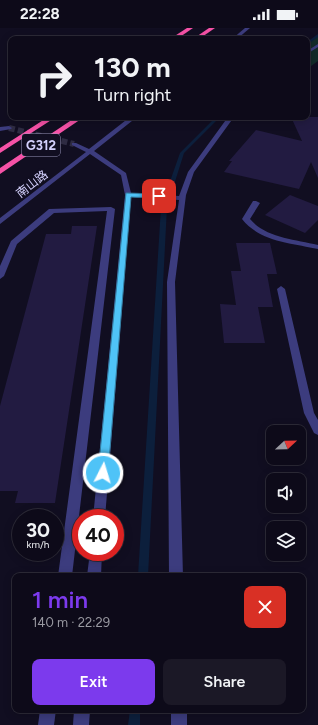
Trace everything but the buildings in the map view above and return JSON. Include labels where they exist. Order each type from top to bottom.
[{"type":"highway","points":[[178,36],[190,28]]},
{"type":"highway","points":[[200,36],[212,28]]},
{"type":"highway","name":"G312","points":[[0,151],[48,120]]},
{"type":"highway","name":"G312","points":[[0,172],[77,120]]},
{"type":"street","points":[[238,36],[248,28]]},
{"type":"street","points":[[310,52],[318,45]]},
{"type":"street","name":"南山路","points":[[0,222],[130,120]]},
{"type":"street","points":[[176,573],[171,282],[178,197],[191,172],[229,120]]},
{"type":"street","points":[[0,129],[9,128]]},
{"type":"street","points":[[74,144],[91,152],[124,174],[128,194],[100,509]]},
{"type":"street","points":[[128,194],[178,197]]},
{"type":"street","points":[[256,203],[246,219],[252,226],[265,234],[318,247]]},
{"type":"street","points":[[0,276],[14,243],[52,211],[111,209],[65,573]]},
{"type":"street","points":[[281,289],[310,413],[318,430]]},
{"type":"street","points":[[94,573],[95,561]]},
{"type":"street","points":[[46,725],[48,713]]},
{"type":"street","points":[[81,725],[82,713]]},
{"type":"street","points":[[179,713],[179,725]]},
{"type":"green space","points":[[318,35],[318,61],[310,67],[310,42]]},
{"type":"waterway","points":[[310,42],[318,35]]},
{"type":"waterway","points":[[143,573],[164,207],[182,153],[215,120]]},
{"type":"waterway","points":[[134,725],[135,713]]},
{"type":"tunnel","points":[[9,128],[74,144]]},
{"type":"route","points":[[103,473],[128,194],[159,196]]}]
